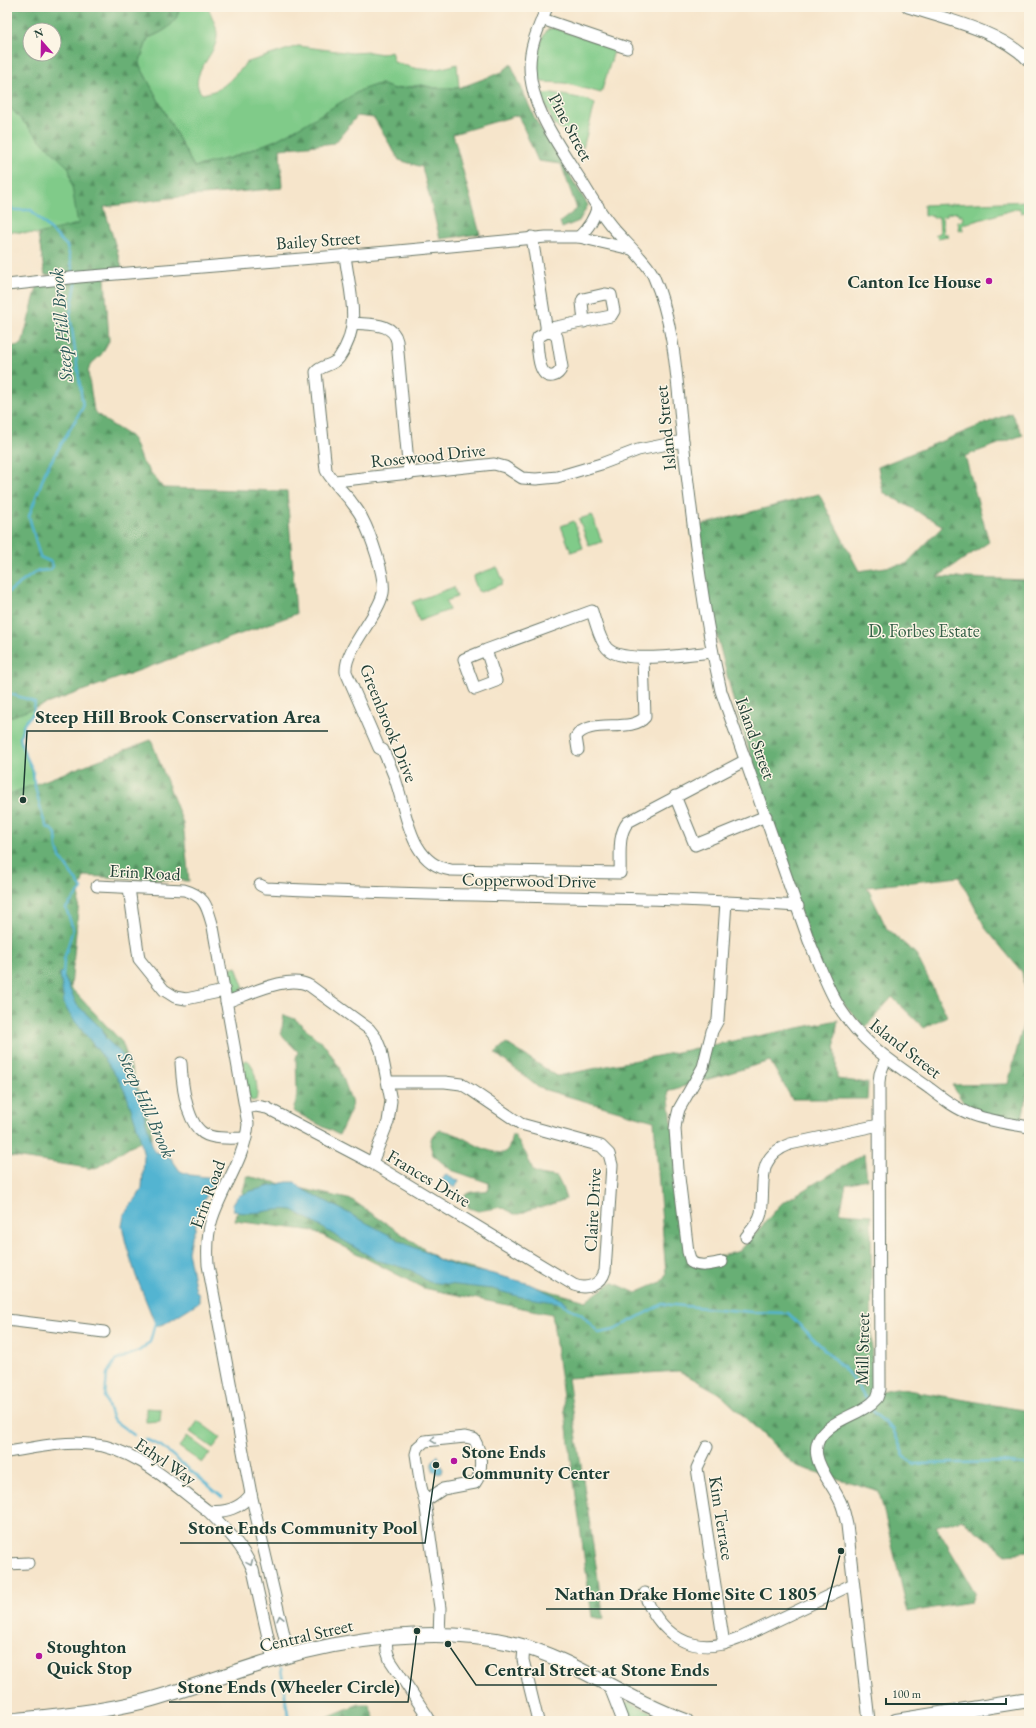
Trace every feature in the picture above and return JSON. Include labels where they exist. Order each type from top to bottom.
[{"type":"main road","name":"Central Street","points":[[8,1721],[53,1718],[144,1701],[274,1660],[341,1644],[386,1638],[439,1636],[491,1639],[524,1647],[556,1658],[658,1710],[686,1721]]},
{"type":"main road","points":[[896,1721],[1029,1700]]},
{"type":"street","name":"Pine Street","points":[[547,7],[533,40],[530,66],[532,88],[542,114],[563,153],[611,226],[631,249]]},
{"type":"street","points":[[908,7],[972,27],[1006,44],[1029,61]]},
{"type":"street","points":[[542,19],[627,48]]},
{"type":"street","points":[[579,236],[589,226],[598,206]]},
{"type":"street","name":"Bailey Street","points":[[7,284],[532,238],[579,236],[631,249]]},
{"type":"street","points":[[532,238],[546,331],[584,322]]},
{"type":"street","name":"Island Street","points":[[631,249],[652,273],[661,297],[671,337],[696,543],[712,652],[724,704],[746,760],[809,940],[824,976],[840,1008],[857,1032],[886,1058],[953,1105],[971,1115],[1000,1123],[1029,1127]]},
{"type":"street","name":"Greenbrook Drive","points":[[345,255],[353,323],[350,334],[338,359],[333,364],[320,368],[316,372],[326,470],[328,475],[335,481],[364,520],[384,584],[381,600],[353,650],[347,663],[346,672],[379,748],[383,750],[397,784],[410,833],[429,862],[437,867],[451,870],[620,873],[622,834],[624,827],[628,822],[746,760]]},
{"type":"street","points":[[353,323],[385,326],[395,334],[397,341],[409,474]]},
{"type":"street","name":"Rosewood Drive","points":[[335,481],[494,464],[506,467],[522,478],[541,479],[557,477],[601,464],[638,450],[683,441]]},
{"type":"street","points":[[486,650],[592,611],[605,645],[609,650],[623,655],[643,658],[712,652]]},
{"type":"street","points":[[578,750],[576,737],[581,731],[589,728],[637,723],[645,717],[643,658]]},
{"type":"street","points":[[675,796],[695,845],[766,816]]},
{"type":"street","name":"Copperwood Drive","points":[[260,885],[266,888],[398,894],[560,897],[726,902],[798,906]]},
{"type":"street","name":"Erin Road","points":[[97,886],[184,890],[199,896],[203,900],[213,927],[248,1124],[246,1138],[240,1156],[212,1219],[207,1253],[251,1494],[289,1656]]},
{"type":"street","points":[[129,888],[139,959],[164,990],[175,997],[186,999],[224,990]]},
{"type":"street","points":[[722,1262],[711,1265],[695,1265],[691,1262],[688,1252],[675,1130],[679,1109],[703,1067],[712,1032],[718,1020],[726,902]]},
{"type":"street","points":[[226,1002],[279,984],[297,982],[308,984],[372,1032],[381,1050],[391,1101],[390,1114],[372,1163]]},
{"type":"street","name":"Mill Street","points":[[869,1721],[848,1532],[842,1503],[826,1479],[817,1458],[816,1447],[819,1438],[829,1427],[870,1405],[877,1398],[880,1382],[879,1082],[880,1074],[886,1058]]},
{"type":"street","points":[[181,1063],[183,1085],[193,1122],[198,1128],[203,1133],[210,1136],[246,1138]]},
{"type":"street","name":"Claire Drive","points":[[388,1082],[445,1082],[461,1084],[521,1124],[602,1146],[609,1154],[612,1162],[606,1264],[602,1278],[590,1286]]},
{"type":"street","name":"Frances Drive","points":[[246,1108],[256,1106],[267,1108],[372,1163],[579,1287],[590,1286]]},
{"type":"street","points":[[746,1237],[760,1215],[767,1160],[779,1148],[790,1144],[879,1125]]},
{"type":"street","points":[[7,1320],[104,1332]]},
{"type":"street","points":[[425,1501],[443,1489],[475,1483],[481,1468],[477,1445],[474,1439],[468,1436],[425,1442],[418,1447],[416,1454],[421,1487],[425,1501],[440,1608],[439,1636]]},
{"type":"street","name":"Ethyl Way","points":[[7,1452],[72,1443],[94,1444],[115,1449],[127,1453],[144,1463],[208,1511],[235,1539],[249,1560],[253,1570],[274,1660]]},
{"type":"street","name":"Kim Terrace","points":[[706,1447],[697,1468],[724,1644]]},
{"type":"street","points":[[208,1511],[215,1512],[231,1510],[241,1504],[251,1494]]},
{"type":"street","points":[[7,1564],[28,1563]]},
{"type":"street","points":[[645,1593],[648,1606],[662,1624],[674,1635],[687,1643],[699,1646],[724,1644],[853,1584]]},
{"type":"street","points":[[386,1638],[387,1651],[390,1660],[428,1717],[429,1721]]},
{"type":"street","points":[[524,1647],[523,1660],[538,1721]]},
{"type":"street","points":[[609,1685],[623,1721]]},
{"type":"green space","points":[[7,7],[22,22],[22,62],[61,62],[122,268],[45,275],[38,234],[7,231]]},
{"type":"green space","points":[[7,7],[179,7],[176,19],[169,27],[148,38],[139,64],[194,167],[230,158],[276,140],[361,90],[375,85],[381,84],[394,89],[422,85],[434,88],[459,88],[502,72],[511,64],[535,119],[588,205],[579,221],[562,228],[560,222],[577,209],[561,164],[538,161],[518,115],[453,134],[480,234],[440,239],[422,167],[399,160],[374,118],[357,116],[335,143],[280,149],[282,188],[169,198],[104,207],[122,268],[45,275],[38,234],[78,224],[69,168],[40,140],[7,104]]},
{"type":"green space","points":[[179,7],[208,7],[214,22],[217,37],[215,44],[199,73],[197,80],[198,87],[202,94],[215,91],[222,87],[241,69],[245,63],[298,46],[352,53],[370,52],[382,54],[391,51],[394,62],[419,69],[440,68],[457,64],[459,88],[434,88],[422,85],[394,89],[381,84],[276,140],[230,158],[194,167],[139,64],[148,38],[164,30],[172,23],[176,18]]},
{"type":"green space","points":[[553,28],[615,48],[601,93],[564,83],[542,82],[538,79],[537,67],[542,41],[547,30]]},
{"type":"green space","points":[[553,93],[589,100],[595,104],[583,148],[567,132],[554,125],[542,97],[543,94]]},
{"type":"green space","points":[[1029,201],[1029,211],[1021,213],[1019,208],[962,225],[963,230],[959,231],[958,222],[963,221],[962,215],[958,215],[957,212],[947,214],[947,216],[942,217],[944,234],[948,234],[948,236],[938,238],[935,235],[940,233],[939,217],[933,218],[933,215],[924,216],[924,205]]},
{"type":"green space","points":[[105,277],[109,341],[101,355],[90,365],[88,372],[94,411],[106,421],[130,436],[134,441],[141,460],[163,488],[287,491],[296,614],[7,718],[7,348],[22,344],[38,283]]},
{"type":"green space","name":"D. Forbes Estate","points":[[1011,413],[1023,435],[965,456],[989,542],[937,577],[1029,580],[1029,815],[1025,866],[1029,867],[1029,1085],[1022,1119],[989,1116],[965,1105],[952,1085],[1008,1084],[1028,1006],[1022,972],[986,929],[959,877],[867,887],[887,929],[916,954],[947,1016],[924,1028],[892,997],[865,1028],[820,976],[733,699],[690,528],[819,494],[859,571],[906,564],[943,526],[883,492],[878,467]]},
{"type":"green space","points":[[592,515],[602,542],[589,546],[579,519]]},
{"type":"green space","points":[[574,521],[583,548],[571,552],[561,526]]},
{"type":"green space","points":[[497,567],[503,581],[502,584],[481,592],[478,591],[473,578],[475,575]]},
{"type":"green space","points":[[454,587],[457,597],[446,601],[449,610],[419,621],[412,602]]},
{"type":"green space","points":[[7,693],[35,707],[33,713],[24,724],[20,736],[22,747],[33,771],[34,782],[43,818],[7,896]]},
{"type":"green space","points":[[151,740],[183,823],[189,881],[84,876],[80,888],[71,988],[122,1042],[151,1125],[152,1138],[130,1146],[95,1169],[7,1156],[7,795]]},
{"type":"green space","points":[[236,967],[244,989],[242,988],[241,991],[233,995],[230,992],[226,970]]},
{"type":"green space","points":[[284,1015],[295,1019],[327,1048],[339,1067],[351,1100],[352,1107],[339,1135],[293,1111],[297,1090],[296,1058],[298,1052],[281,1034]]},
{"type":"green space","points":[[838,1020],[835,1040],[837,1079],[868,1083],[867,1099],[792,1099],[770,1061],[668,1091],[690,1264],[740,1251],[782,1203],[864,1154],[867,1179],[846,1184],[840,1213],[871,1215],[872,1393],[896,1388],[1029,1411],[1029,1552],[1006,1554],[962,1520],[936,1526],[975,1592],[971,1602],[908,1612],[879,1491],[796,1466],[719,1393],[679,1371],[568,1378],[604,1619],[592,1617],[552,1314],[423,1288],[314,1231],[235,1221],[247,1176],[352,1200],[440,1260],[586,1301],[612,1282],[636,1293],[661,1282],[666,1274],[654,1121],[539,1088],[495,1053],[506,1043],[557,1076]]},
{"type":"green space","points":[[247,1060],[250,1062],[257,1084],[256,1100],[252,1101],[249,1099],[243,1062]]},
{"type":"green space","points":[[440,1130],[457,1135],[487,1150],[504,1153],[509,1146],[512,1135],[514,1135],[526,1154],[533,1171],[540,1174],[557,1177],[566,1199],[547,1206],[531,1209],[520,1214],[514,1214],[502,1207],[478,1211],[469,1208],[465,1201],[465,1195],[467,1193],[489,1190],[489,1183],[451,1170],[433,1155],[430,1144],[432,1136]]},
{"type":"green space","points":[[146,1408],[161,1409],[160,1421],[146,1422]]},
{"type":"green space","points":[[198,1421],[221,1438],[213,1448],[190,1432]]},
{"type":"green space","points":[[187,1436],[210,1453],[202,1463],[179,1447]]},
{"type":"green space","points":[[628,1703],[669,1721],[626,1721],[622,1710],[623,1705]]},
{"type":"green space","points":[[359,1704],[369,1704],[375,1721],[317,1721]]},
{"type":"water","points":[[62,972],[77,1005],[102,1029],[106,1039],[125,1059],[138,1093],[154,1151],[171,1158],[180,1171],[190,1175],[215,1178],[198,1210],[195,1230],[191,1238],[188,1251],[196,1291],[199,1295],[199,1302],[164,1324],[156,1326],[136,1276],[122,1226],[124,1214],[138,1196],[142,1188],[144,1157],[139,1133],[127,1096],[120,1082],[104,1058],[70,1015],[64,1004],[60,973]]},
{"type":"water","points":[[446,1174],[459,1181],[455,1188],[442,1180]]},
{"type":"water","points":[[287,1182],[295,1182],[301,1188],[441,1261],[468,1270],[489,1273],[527,1283],[556,1296],[568,1304],[521,1297],[492,1289],[429,1282],[411,1270],[376,1260],[293,1210],[286,1209],[256,1213],[241,1213],[234,1211],[232,1205],[238,1196],[251,1191]]},
{"type":"water","points":[[437,1455],[443,1469],[442,1473],[439,1474],[434,1472],[432,1467],[433,1461]]},
{"type":"waterway","name":"Steep Hill Brook","points":[[7,160],[12,171],[9,198],[12,210],[31,210],[67,246],[74,275]]},
{"type":"waterway","name":"Steep Hill Brook","points":[[7,593],[37,571],[50,570],[53,566],[51,562],[40,557],[29,516],[46,470],[83,407],[70,315],[76,284],[75,280]]},
{"type":"waterway","name":"Steep Hill Brook","points":[[7,693],[35,703],[33,713],[24,724],[20,737],[22,747],[33,771],[34,782],[43,818],[47,827],[56,834],[57,848],[60,857],[82,889],[66,908],[73,929],[64,959],[63,977]]},
{"type":"waterway","points":[[559,1302],[582,1315],[599,1333],[614,1330],[662,1304],[752,1312],[788,1313],[850,1375],[868,1402]]},
{"type":"waterway","name":"Steep Hill Brook","points":[[134,1435],[113,1420],[105,1397],[107,1374],[115,1361],[139,1351],[150,1342],[156,1320]]},
{"type":"waterway","points":[[871,1408],[875,1414],[893,1429],[904,1456],[914,1464],[1000,1462],[1029,1465]]},
{"type":"waterway","name":"Steep Hill Brook","points":[[145,1439],[161,1446],[222,1497]]},
{"type":"waterway","name":"Steep Hill Brook","points":[[281,1669],[289,1721]]},
{"type":"place","name":"Canton Ice House","points":[[989,281]]},
{"type":"place","name":"Steep Hill Brook Conservation Area","points":[[23,800]]},
{"type":"place","name":"Stone Ends Community Center","points":[[454,1461]]},
{"type":"place","name":"Stone Ends Community Pool","points":[[436,1465]]},
{"type":"place","name":"Nathan Drake Home Site C 1805","points":[[841,1551]]},
{"type":"place","name":"Stone Ends (Wheeler Circle)","points":[[417,1631]]},
{"type":"place","name":"Central Street at Stone Ends","points":[[448,1644]]},
{"type":"place","name":"Stoughton Quick Stop","points":[[39,1656]]}]
